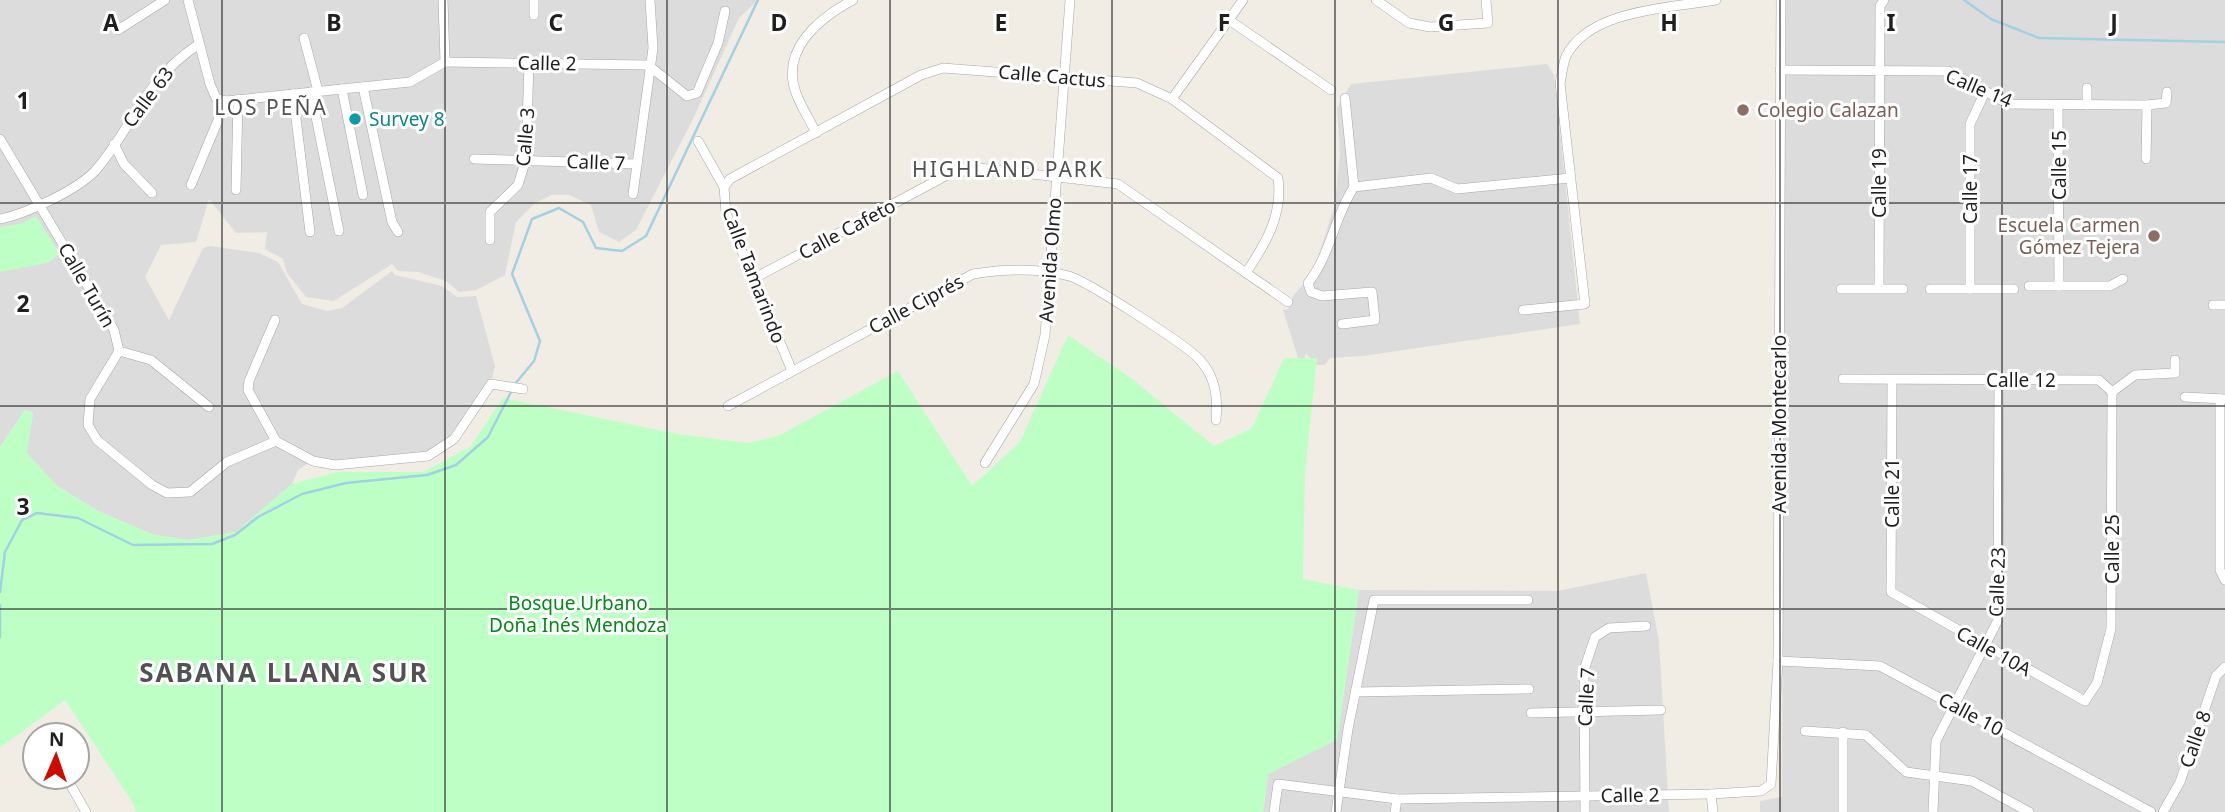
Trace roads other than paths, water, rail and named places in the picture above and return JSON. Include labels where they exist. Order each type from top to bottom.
[{"type":"street","points":[[118,30],[165,0]]},
{"type":"street","points":[[188,0],[199,44]]},
{"type":"street","points":[[191,185],[226,101],[410,82],[445,62],[443,0]]},
{"type":"street","points":[[534,0],[534,15]]},
{"type":"street","name":"Calle 7","points":[[474,159],[637,164],[648,65],[653,48],[650,0]]},
{"type":"street","points":[[816,133],[795,91],[794,63],[804,36],[829,13],[853,0]]},
{"type":"street","name":"Avenida Olmo","points":[[985,463],[1034,384],[1045,335],[1070,0]]},
{"type":"street","points":[[1172,99],[1243,0]]},
{"type":"street","points":[[1376,0],[1409,23],[1430,27],[1488,23],[1486,0]]},
{"type":"street","points":[[1523,310],[1585,304],[1560,83],[1566,57],[1576,42],[1616,17],[1716,0]]},
{"type":"street","name":"Avenida Montecarlo","points":[[1711,794],[1761,791],[1771,784],[1778,661],[1781,0]]},
{"type":"street","name":"Calle 19","points":[[1879,288],[1880,6],[1884,0]]},
{"type":"street","points":[[648,65],[687,96],[697,93],[718,43],[725,11]]},
{"type":"street","points":[[1229,20],[1331,90]]},
{"type":"street","points":[[304,38],[340,231]]},
{"type":"street","name":"Calle 63","points":[[0,219],[40,205],[86,179],[114,144],[158,78],[177,58],[199,44],[216,98],[226,101]]},
{"type":"street","name":"Calle 2","points":[[445,62],[648,65]]},
{"type":"street","name":"Calle 3","points":[[490,240],[490,212],[518,185],[526,159],[529,63]]},
{"type":"street","name":"Calle Cactus","points":[[724,187],[730,179],[921,75],[943,68],[1137,83],[1172,99],[1279,178],[1281,197],[1271,234],[1246,273]]},
{"type":"street","name":"Calle 14","points":[[1780,70],[1948,71],[2009,104],[2147,105]]},
{"type":"street","points":[[363,88],[392,222],[398,232]]},
{"type":"street","points":[[2087,88],[2088,105]]},
{"type":"street","points":[[342,89],[363,195]]},
{"type":"street","name":"Calle 17","points":[[1970,289],[1970,124],[1985,92]]},
{"type":"street","points":[[2146,159],[2147,105],[2166,103],[2167,92]]},
{"type":"street","points":[[293,94],[310,232]]},
{"type":"street","points":[[1342,324],[1376,320],[1372,292],[1322,296],[1311,292],[1308,283],[1329,247],[1342,205],[1354,187],[1345,98]]},
{"type":"street","points":[[236,190],[238,99]]},
{"type":"street","name":"Calle 15","points":[[2058,104],[2059,286]]},
{"type":"street","name":"Calle Turín","points":[[0,139],[114,330],[119,351],[90,399],[88,425],[97,440],[167,494],[190,492],[227,462],[276,441]]},
{"type":"street","name":"Calle Tamarindo","points":[[698,141],[724,187],[726,213],[792,371]]},
{"type":"street","points":[[114,144],[124,164],[152,192]]},
{"type":"street","points":[[633,194],[637,164]]},
{"type":"street","name":"Calle Cafeto","points":[[753,279],[949,174],[979,168],[1118,184],[1288,303]]},
{"type":"street","points":[[1354,187],[1431,178],[1457,189],[1570,177]]},
{"type":"street","name":"Calle Ciprés","points":[[728,406],[973,274],[999,269],[1070,276],[1095,288],[1200,359],[1216,385],[1216,420]]},
{"type":"street","points":[[2029,286],[2110,286],[2123,279]]},
{"type":"street","points":[[1842,289],[1903,289]]},
{"type":"street","points":[[1930,289],[2014,289]]},
{"type":"street","points":[[2213,305],[2225,305]]},
{"type":"street","points":[[275,320],[249,381],[248,390],[276,441],[313,461],[335,465],[428,456],[454,439],[492,383],[523,389]]},
{"type":"street","points":[[119,351],[151,360],[209,407]]},
{"type":"street","points":[[2112,393],[2134,374],[2175,373],[2175,360]]},
{"type":"street","name":"Calle 12","points":[[1843,379],[2098,380],[2112,393]]},
{"type":"street","name":"Calle 21","points":[[1892,380],[1891,592],[1903,599]]},
{"type":"street","name":"Calle 23","points":[[1933,812],[1936,741],[1998,620],[1999,380]]},
{"type":"street","name":"Calle 25","points":[[2085,701],[2097,683],[2112,629],[2112,393]]},
{"type":"street","points":[[2185,397],[2222,399],[2220,570],[2225,580]]},
{"type":"street","name":"Calle 10A","points":[[1903,599],[1986,648],[2085,701]]},
{"type":"street","points":[[1336,812],[1355,692],[1374,600],[1528,600]]},
{"type":"street","name":"Calle 7","points":[[1585,812],[1584,670],[1594,637],[1609,628],[1646,626]]},
{"type":"street","name":"Calle 10","points":[[1778,661],[1880,666],[2151,812]]},
{"type":"street","name":"Calle 8","points":[[2163,812],[2180,782],[2216,676],[2225,667]]},
{"type":"street","points":[[1355,692],[1529,689]]},
{"type":"street","points":[[1531,713],[1661,710]]},
{"type":"street","points":[[1805,731],[1866,735],[1906,772],[1972,781],[2029,812]]},
{"type":"street","points":[[1843,732],[1843,812]]},
{"type":"street","name":"Calle 2","points":[[1274,812],[1278,784],[1397,799],[1711,794]]},
{"type":"street","points":[[74,791],[86,812]]},
{"type":"street","points":[[1711,794],[1713,812]]},
{"type":"street","points":[[1395,812],[1397,799]]},
{"type":"waterway","points":[[515,384],[534,361],[540,341],[512,274],[532,219],[559,208],[583,222],[596,248],[622,251],[646,236],[758,0]]},
{"type":"waterway","points":[[1964,0],[1991,19],[2039,38],[2225,42]]},
{"type":"waterway","points":[[0,592],[5,552],[22,520],[37,513],[78,518],[133,545],[212,544],[235,535],[258,517],[302,494],[346,483],[427,475],[456,465],[488,437],[512,390]]},
{"type":"waterway","points":[[0,605],[0,637]]},
{"type":"place","name":"Colegio Calazan","points":[[1743,110]]},
{"type":"place","name":"Survey 8","points":[[355,119]]},
{"type":"place","name":"Escuela Carmen Gómez Tejera","points":[[2154,236]]},
{"type":"district","name":"LOS PEÑA","points":[[271,108]]},
{"type":"district","name":"HIGHLAND PARK","points":[[1008,170]]},
{"type":"district","name":"SABANA LLANA SUR","points":[[284,673]]},
{"type":"park label","name":"Bosque Urbano Doña Inés Mendoza","points":[[578,614]]}]
